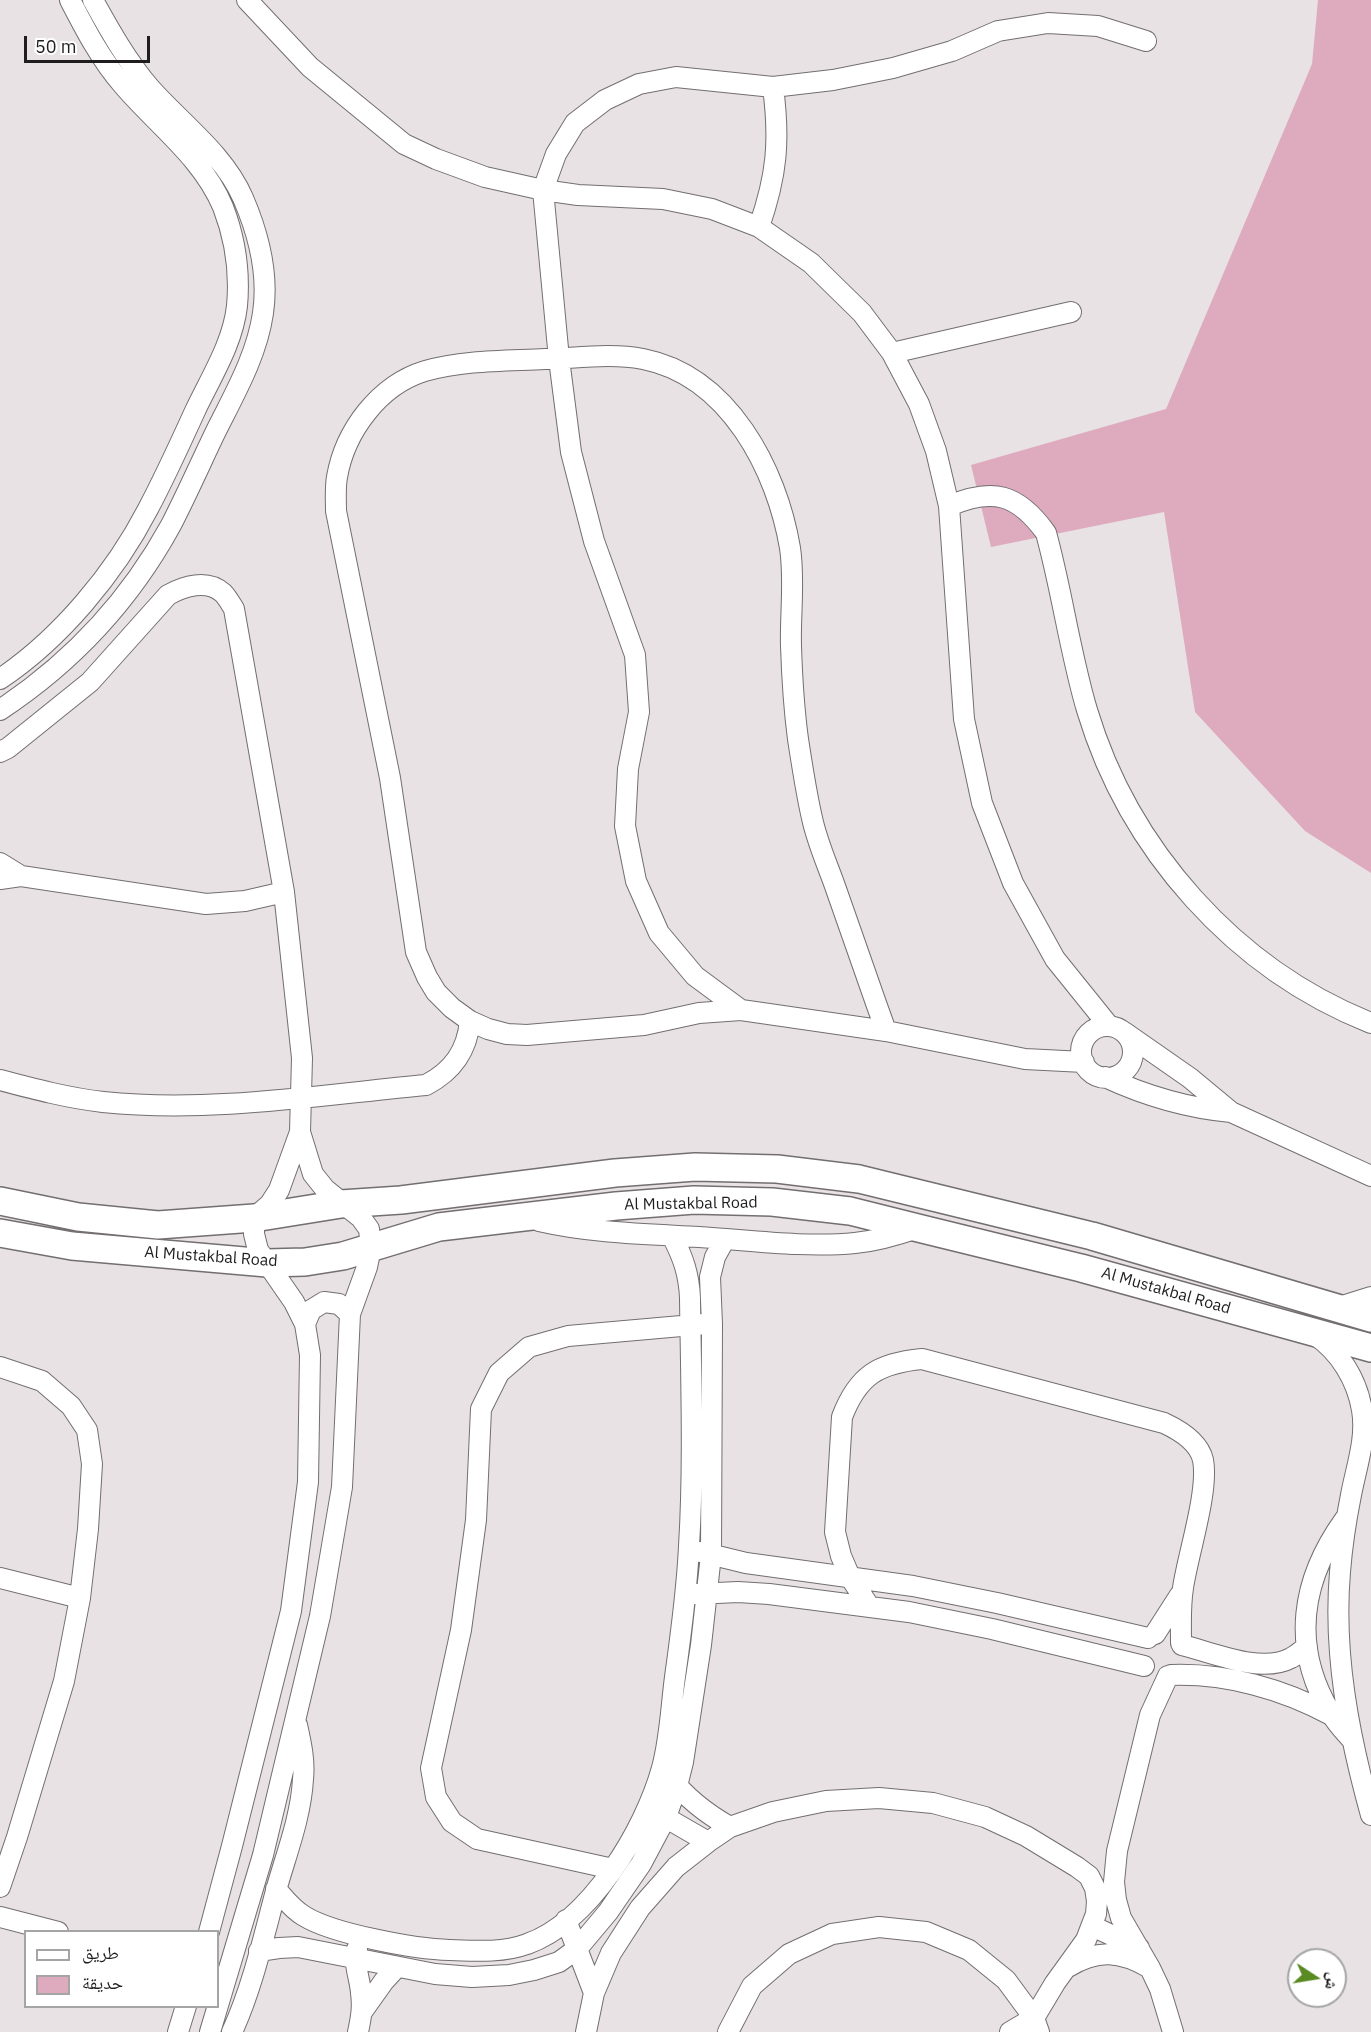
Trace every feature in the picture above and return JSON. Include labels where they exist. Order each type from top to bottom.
[{"type":"main road","name":"Al Mustakbal Road","points":[[0,1201],[78,1217],[158,1225],[254,1218],[341,1204],[400,1200],[615,1173],[695,1167],[777,1169],[858,1179],[1092,1236],[1371,1318]]},
{"type":"main road","points":[[400,1200],[410,1218],[419,1224],[439,1227]]},
{"type":"main road","name":"Al Mustakbal Road","points":[[0,1233],[72,1246],[267,1263],[305,1262],[343,1256],[439,1227],[616,1206],[694,1200],[772,1202],[850,1211],[1081,1268],[1371,1348]]},
{"type":"main road","points":[[168,1255],[191,1239],[198,1223]]},
{"type":"main road","points":[[1042,1258],[1048,1253],[1052,1240],[1049,1226]]},
{"type":"main road","points":[[1081,1268],[1079,1253],[1086,1240],[1092,1236]]},
{"type":"street","points":[[0,679],[14,670],[66,623],[111,570],[147,511],[230,339],[237,306],[237,273],[233,239],[223,207],[207,177],[187,151],[162,128],[121,83],[87,34],[70,0]]},
{"type":"street","points":[[0,710],[33,688],[87,640],[132,586],[170,525],[254,352],[263,313],[264,272],[257,233],[242,195],[220,161],[150,87],[113,37],[93,0]]},
{"type":"street","points":[[247,0],[310,67],[404,144],[436,159],[485,177],[543,190],[578,195],[663,199],[712,209],[759,227],[812,263],[862,313],[891,353],[919,404],[936,450],[949,506],[964,719],[982,803],[1012,884],[1055,958],[1132,1046],[1131,1062],[1120,1074],[1104,1077]]},
{"type":"street","points":[[741,1010],[695,976],[660,933],[636,881],[625,826],[628,769],[639,712],[635,655],[594,541],[571,452],[559,359],[543,190],[556,154],[575,123],[604,100],[639,84],[676,77],[773,87],[833,80],[893,68],[952,51],[998,31],[1048,22],[1098,26],[1146,41]]},
{"type":"street","points":[[759,227],[771,194],[777,158],[778,123],[773,87]]},
{"type":"street","points":[[891,353],[1071,312]]},
{"type":"street","points":[[886,1031],[812,821],[798,736],[791,646],[790,552],[783,513],[770,476],[751,441],[727,410],[704,386],[675,369],[643,359],[609,357],[448,364],[416,374],[387,392],[363,416],[346,445],[337,477],[336,511],[390,778],[416,952],[436,992],[452,1008],[488,1029],[507,1034],[527,1035],[644,1025],[699,1013],[741,1010],[886,1031],[1025,1059],[1084,1062]]},
{"type":"street","points":[[949,506],[970,497],[993,495],[1014,501],[1033,514],[1046,533],[1087,710],[1109,771],[1140,828],[1177,881],[1221,928],[1272,969],[1352,1015],[1371,1023]]},
{"type":"street","points":[[0,752],[90,682],[168,595],[181,588],[195,585],[209,587],[222,592],[234,609],[284,892],[302,1058],[300,1132],[279,1190],[270,1204],[254,1218],[254,1234],[258,1250],[294,1302],[305,1324],[310,1355],[308,1482],[291,1611],[235,1835],[209,1930]]},
{"type":"street","points":[[0,864],[21,876]]},
{"type":"street","points":[[0,879],[21,876],[206,904],[245,902],[284,892]]},
{"type":"street","points":[[0,1080],[45,1092],[110,1102],[228,1105],[426,1085],[441,1077],[453,1066],[468,1037],[470,1020]]},
{"type":"street","points":[[1231,1112],[1204,1110],[1153,1098],[1096,1075],[1084,1062],[1082,1045],[1092,1031],[1117,1029],[1190,1078],[1231,1112],[1371,1176]]},
{"type":"street","points":[[219,2002],[263,1856],[320,1616],[342,1486],[350,1314],[367,1267],[371,1248],[369,1229],[361,1218],[341,1204],[313,1174],[300,1132]]},
{"type":"street","points":[[522,1217],[582,1229],[817,1244],[855,1243],[893,1236],[918,1228]]},
{"type":"street","points":[[276,1889],[288,1904],[304,1916],[322,1924],[361,1935],[438,1950],[510,1949],[529,1944],[566,1920],[591,1898],[613,1869],[648,1808],[662,1767],[685,1595],[692,1474],[689,1276],[672,1236]]},
{"type":"street","points":[[260,1951],[298,1947],[435,1974],[472,1977],[509,1975],[534,1970],[559,1962],[577,1949],[608,1912],[641,1864],[666,1817],[677,1786],[683,1762],[701,1644],[711,1556],[712,1324],[710,1277],[715,1257],[725,1239]]},
{"type":"street","points":[[1336,1308],[1371,1297]]},
{"type":"street","points":[[305,1324],[311,1310],[324,1302],[339,1304],[350,1314]]},
{"type":"street","points":[[613,1869],[477,1839],[452,1822],[436,1797],[431,1768],[461,1630],[476,1520],[481,1409],[499,1373],[529,1347],[567,1336],[712,1324]]},
{"type":"street","points":[[1310,1332],[1325,1341],[1364,1388],[1362,1411],[1364,1433],[1346,1517],[1339,1573],[1338,1630],[1343,1687],[1353,1742],[1371,1815]]},
{"type":"street","points":[[869,1606],[850,1577],[841,1556],[835,1532],[842,1417],[848,1400],[858,1385],[872,1373],[896,1362],[922,1359],[1164,1423],[1180,1431],[1194,1443],[1203,1459],[1202,1485],[1182,1590],[1181,1644],[1184,1659],[1182,1666],[1170,1675],[1150,1715],[1115,1863],[1114,1882],[1121,1918],[1160,1989],[1173,2032]]},
{"type":"street","points":[[0,1367],[42,1381],[71,1406],[87,1430],[92,1464],[80,1598],[64,1681],[0,1887]]},
{"type":"street","points":[[1346,1517],[1317,1564],[1309,1591],[1306,1647],[1311,1671],[1320,1694],[1331,1715],[1353,1742]]},
{"type":"street","points":[[806,1598],[835,1532]]},
{"type":"street","points":[[689,1549],[746,1563],[913,1587],[1152,1636],[1169,1634],[1181,1644],[1256,1664],[1274,1664],[1292,1658],[1306,1647]]},
{"type":"street","points":[[0,1578],[80,1598]]},
{"type":"street","points":[[1150,1715],[1145,1667],[1141,1655],[1142,1648],[1182,1590]]},
{"type":"street","points":[[685,1595],[769,1594],[909,1612],[982,1627],[1145,1667],[1156,1675],[1212,1676],[1281,1693],[1307,1702],[1331,1715]]},
{"type":"street","points":[[232,2032],[239,2018],[260,1951],[299,1808],[304,1778],[302,1748],[295,1719]]},
{"type":"street","points":[[662,1767],[677,1786],[701,1809],[730,1827]]},
{"type":"street","points":[[586,2032],[594,1993],[611,1953],[640,1908],[676,1868],[708,1842],[730,1827],[773,1812],[826,1801],[879,1798],[933,1803],[985,1816],[1026,1836],[1089,1876],[1095,1888],[1097,1907],[1092,1926],[1086,1940],[1055,1983],[1036,2025]]},
{"type":"street","points":[[648,1808],[708,1842]]},
{"type":"street","points":[[1077,1867],[1115,1863]]},
{"type":"street","points":[[0,1917],[50,1930]]},
{"type":"street","points":[[566,1920],[594,1993]]},
{"type":"street","points":[[1092,1926],[1140,1949]]},
{"type":"street","points":[[728,2032],[752,1986],[789,1954],[832,1934],[879,1927],[926,1932],[969,1950],[1006,1980],[1036,2025]]},
{"type":"street","points":[[358,2032],[362,2013],[359,1976],[354,1958],[361,1935]]},
{"type":"street","points":[[529,1944],[534,1970]]},
{"type":"street","points":[[1066,1969],[1081,1959],[1099,1954],[1117,1954],[1134,1959],[1150,1968]]},
{"type":"street","points":[[362,2013],[384,1981],[397,1967]]},
{"type":"street","points":[[178,2032],[186,2008]]},
{"type":"street","points":[[210,2032],[217,2008]]},
{"type":"street","points":[[1010,2032],[1036,2025]]},
{"type":"green space","points":[[1318,0],[1371,0],[1371,873],[1305,831],[1195,712],[1164,512],[991,547],[971,465],[1166,409],[1312,64]]}]
